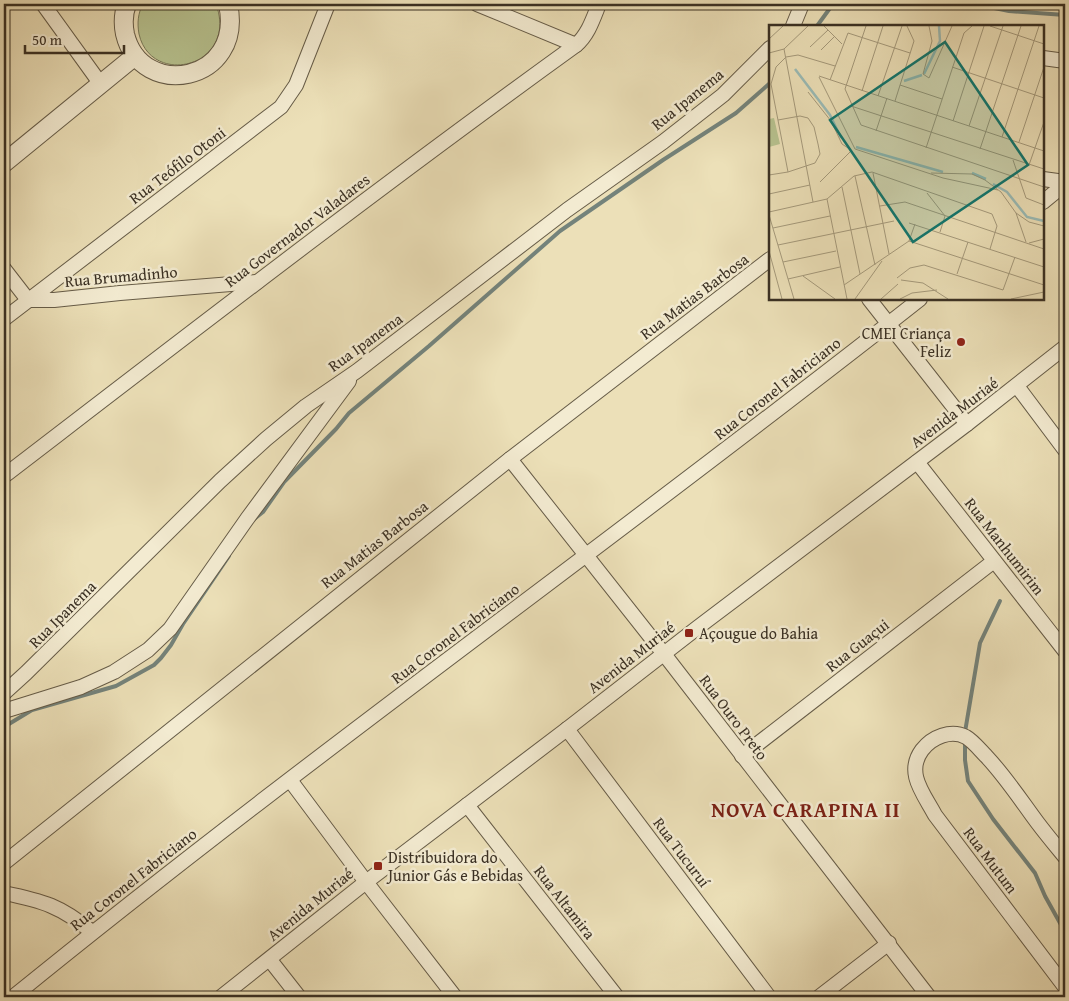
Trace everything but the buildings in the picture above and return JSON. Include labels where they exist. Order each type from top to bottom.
[{"type":"street","points":[[43,4],[100,83]]},
{"type":"street","points":[[127,4],[124,10],[123,26],[127,42],[135,56],[157,72],[170,75],[184,75],[203,68],[219,55],[226,43],[230,30],[231,16],[228,4]]},
{"type":"street","name":"Rua Teófilo Otoni","points":[[4,319],[281,106],[290,96],[296,84],[328,4]]},
{"type":"street","points":[[477,4],[576,45]]},
{"type":"street","name":"Rua Governador Valadares","points":[[4,476],[257,282],[576,45],[587,33],[599,4]]},
{"type":"street","points":[[793,25],[803,4]]},
{"type":"street","name":"Rua Ipanema","points":[[4,693],[26,674],[220,481],[306,406],[670,136],[722,95],[769,49]]},
{"type":"street","points":[[4,163],[135,56]]},
{"type":"street","points":[[1044,58],[1065,61]]},
{"type":"street","points":[[1044,179],[1065,183]]},
{"type":"street","points":[[1044,201],[1065,183]]},
{"type":"street","name":"Rua Matias Barbosa","points":[[4,862],[510,459],[769,260]]},
{"type":"street","points":[[4,269],[28,300]]},
{"type":"street","name":"Rua Brumadinho","points":[[28,300],[54,300],[120,292],[257,282]]},
{"type":"street","points":[[870,300],[967,424]]},
{"type":"street","name":"Rua Coronel Fabriciano","points":[[12,997],[92,932],[587,556],[919,300]]},
{"type":"street","name":"Avenida Muriaé","points":[[221,997],[366,882],[1017,386],[1065,347]]},
{"type":"street","points":[[4,711],[81,687],[114,672],[148,650],[170,629],[247,519],[357,370]]},
{"type":"street","points":[[1017,386],[1065,450]]},
{"type":"street","name":"Rua Ouro Preto","points":[[510,459],[664,654],[929,997]]},
{"type":"street","name":"Rua Manhumirim","points":[[917,462],[1065,652]]},
{"type":"street","name":"Rua Guaçui","points":[[742,756],[994,561]]},
{"type":"street","name":"Rua Tucuruí","points":[[567,729],[769,997]]},
{"type":"street","name":"Rua Mutum","points":[[1065,857],[1039,825],[998,768],[974,743],[965,737],[952,734],[937,737],[925,746],[917,757],[914,772],[919,787],[935,815],[1065,987]]},
{"type":"street","points":[[290,780],[455,997]]},
{"type":"street","name":"Rua Altamira","points":[[467,805],[618,997]]},
{"type":"street","points":[[4,893],[30,898],[62,910],[92,932]]},
{"type":"street","points":[[819,997],[889,943]]},
{"type":"street","points":[[270,960],[299,997]]},
{"type":"green space","points":[[143,4],[216,4],[220,26],[215,43],[205,55],[191,63],[175,65],[159,61],[147,51],[139,34],[138,18]]},
{"type":"waterway","points":[[818,25],[833,4]]},
{"type":"waterway","points":[[975,4],[1009,11],[1065,15]]},
{"type":"waterway","points":[[253,520],[263,512],[284,482],[336,429],[349,413],[429,346],[560,231],[663,160],[736,113],[769,84]]},
{"type":"waterway","points":[[4,727],[32,710],[116,686],[154,665],[171,645],[229,556]]},
{"type":"waterway","points":[[965,732],[980,643],[1000,601]]},
{"type":"waterway","points":[[965,742],[968,781],[993,819],[1035,873],[1045,896],[1065,932]]},
{"type":"place","name":"CMEI Criança Feliz","points":[[961,342]]},
{"type":"place","name":"Açougue do Bahia","points":[[689,633]]},
{"type":"place","name":"Distribuidora do Junior Gás e Bebidas","points":[[378,866]]},
{"type":"district","name":"NOVA CARAPINA II","points":[[806,809]]}]
